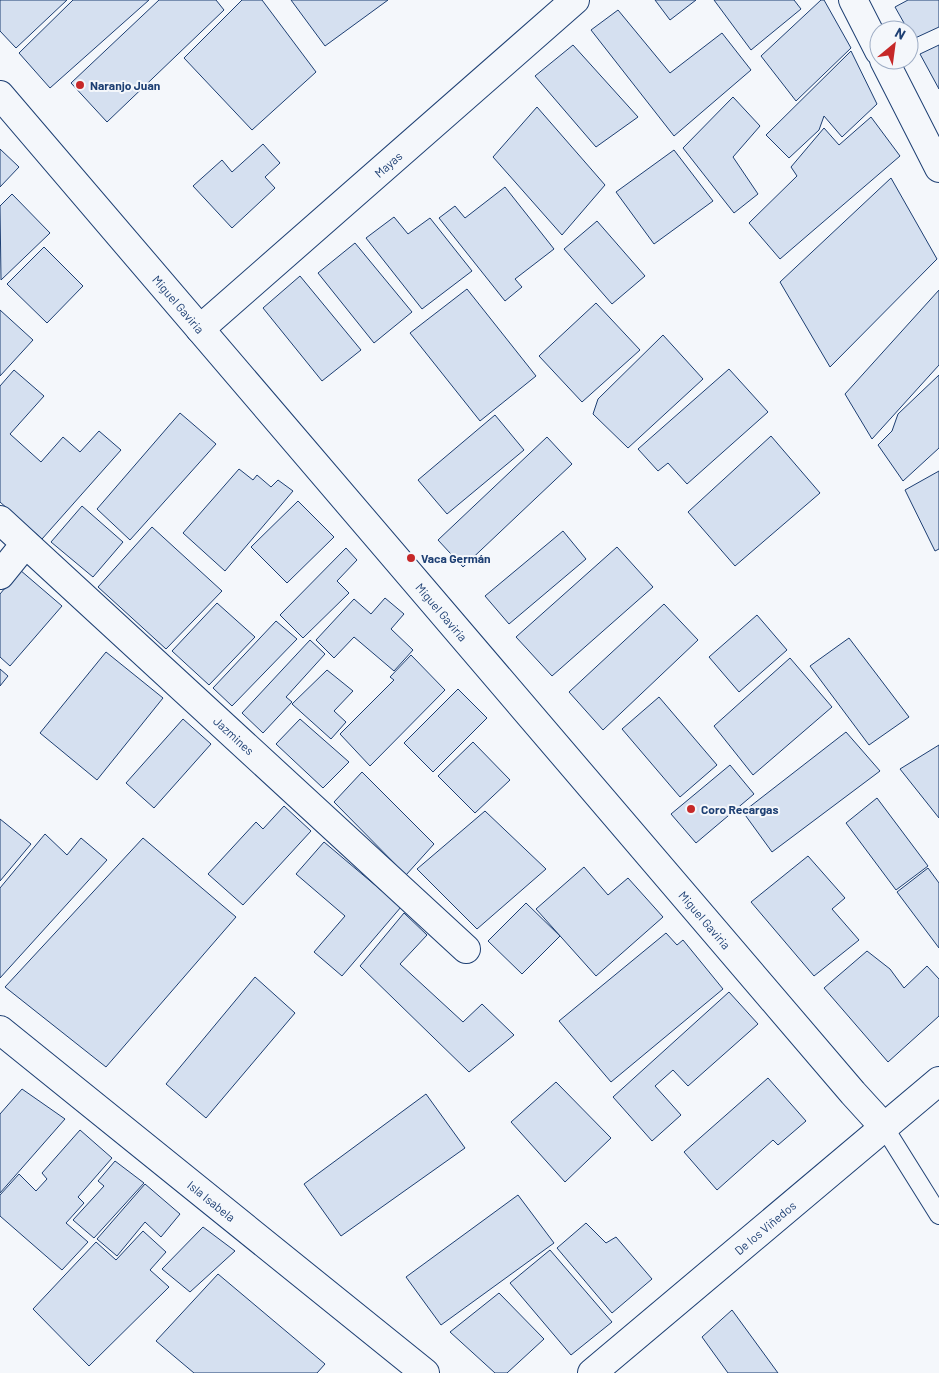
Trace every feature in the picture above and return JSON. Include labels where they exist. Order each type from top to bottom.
[{"type":"street","name":"Mayas","points":[[200,329],[575,0]]},
{"type":"street","points":[[853,0],[869,31]]},
{"type":"street","points":[[889,70],[939,168]]},
{"type":"street","name":"Miguel Gaviria","points":[[0,95],[840,1078],[884,1127]]},
{"type":"street","name":"Jazmines","points":[[0,520],[466,949]]},
{"type":"street","points":[[0,576],[26,544]]},
{"type":"street","name":"Isla Isabela","points":[[0,1030],[425,1373]]},
{"type":"street","name":"De los Viñedos","points":[[592,1373],[939,1081]]},
{"type":"lane","points":[[884,1127],[939,1215]]},
{"type":"building","points":[[0,0],[67,0],[16,48],[0,31]]},
{"type":"building","points":[[73,0],[149,0],[50,88],[19,53]]},
{"type":"building","points":[[159,0],[216,0],[224,10],[107,122],[71,83]]},
{"type":"building","points":[[242,0],[262,0],[316,72],[252,130],[184,58]]},
{"type":"building","points":[[291,0],[388,0],[325,46]]},
{"type":"building","points":[[655,0],[696,0],[670,20]]},
{"type":"building","points":[[714,0],[794,0],[801,9],[751,50]]},
{"type":"building","points":[[821,0],[824,0],[851,48],[796,101],[761,56]]},
{"type":"building","points":[[908,0],[939,0],[939,27],[919,36],[919,20],[902,20],[895,7]]},
{"type":"building","points":[[618,10],[670,73],[722,33],[751,70],[674,136],[591,30]]},
{"type":"building","points":[[573,45],[638,117],[596,147],[535,76]]},
{"type":"building","points":[[939,45],[939,89],[920,54]]},
{"type":"building","points":[[851,51],[877,104],[842,137],[824,116],[819,130],[789,158],[766,135]]},
{"type":"building","points":[[733,97],[760,126],[733,157],[758,194],[734,213],[683,148]]},
{"type":"building","points":[[537,107],[605,185],[562,235],[493,157]]},
{"type":"building","points":[[871,117],[900,156],[780,259],[749,223],[797,176],[791,167],[824,128],[839,145]]},
{"type":"building","points":[[263,144],[280,163],[265,177],[275,188],[232,228],[193,186],[222,160],[232,172]]},
{"type":"building","points":[[0,149],[19,167],[0,187]]},
{"type":"building","points":[[674,150],[713,201],[654,244],[616,192]]},
{"type":"building","points":[[891,178],[937,259],[830,367],[780,282]]},
{"type":"building","points":[[505,187],[554,249],[515,279],[522,287],[505,301],[439,218],[455,206],[465,218]]},
{"type":"building","points":[[12,194],[50,233],[1,280],[0,206]]},
{"type":"building","points":[[394,217],[408,234],[430,218],[472,271],[422,309],[366,238]]},
{"type":"building","points":[[597,221],[645,276],[612,304],[564,249]]},
{"type":"building","points":[[355,243],[412,312],[374,343],[318,273]]},
{"type":"building","points":[[44,247],[83,286],[47,323],[7,284]]},
{"type":"building","points":[[300,276],[361,350],[322,381],[263,308]]},
{"type":"building","points":[[467,289],[536,376],[480,421],[410,333]]},
{"type":"building","points":[[939,290],[939,365],[872,439],[845,394]]},
{"type":"building","points":[[596,303],[640,350],[582,402],[539,356]]},
{"type":"building","points":[[0,310],[33,340],[0,376]]},
{"type":"building","points":[[663,335],[703,379],[628,448],[593,414],[598,399]]},
{"type":"building","points":[[729,369],[768,412],[687,484],[668,463],[658,471],[638,449]]},
{"type":"building","points":[[14,370],[44,396],[10,434],[41,462],[63,437],[80,452],[99,431],[121,450],[42,539],[0,502],[0,386]]},
{"type":"building","points":[[939,375],[939,448],[903,481],[878,445],[892,431],[898,414]]},
{"type":"building","points":[[180,413],[216,444],[130,540],[97,509]]},
{"type":"building","points":[[495,415],[524,450],[447,514],[418,480]]},
{"type":"building","points":[[771,436],[820,493],[735,566],[688,512]]},
{"type":"building","points":[[547,437],[572,464],[463,567],[438,540]]},
{"type":"building","points":[[239,469],[253,480],[257,475],[271,487],[278,480],[293,491],[225,571],[183,533]]},
{"type":"building","points":[[939,471],[939,549],[935,551],[905,490]]},
{"type":"building","points":[[298,501],[334,537],[287,583],[251,547]]},
{"type":"building","points":[[82,506],[123,542],[93,577],[51,542]]},
{"type":"building","points":[[152,527],[222,591],[166,649],[98,587]]},
{"type":"building","points":[[563,531],[586,559],[509,624],[485,596]]},
{"type":"building","points":[[617,547],[653,587],[552,676],[516,637]]},
{"type":"building","points":[[346,548],[357,560],[337,581],[349,593],[303,638],[280,615]]},
{"type":"building","points":[[20,570],[62,606],[10,666],[0,657],[0,594]]},
{"type":"building","points":[[385,598],[404,614],[391,629],[413,650],[394,671],[354,637],[334,658],[316,640],[354,599],[371,614]]},
{"type":"building","points":[[217,603],[255,637],[209,685],[172,651]]},
{"type":"building","points":[[664,604],[698,640],[603,730],[569,692]]},
{"type":"building","points":[[757,615],[787,650],[739,692],[709,657]]},
{"type":"building","points":[[276,621],[297,639],[232,706],[213,688]]},
{"type":"building","points":[[849,638],[909,717],[869,745],[810,666]]},
{"type":"building","points":[[310,640],[325,654],[286,697],[292,702],[263,733],[242,713]]},
{"type":"building","points":[[106,652],[163,698],[97,780],[40,733]]},
{"type":"building","points":[[411,655],[445,690],[370,766],[340,734],[394,680],[390,677]]},
{"type":"building","points":[[790,658],[832,707],[753,775],[714,726]]},
{"type":"building","points":[[0,669],[8,676],[0,686]]},
{"type":"building","points":[[327,670],[353,691],[334,711],[346,722],[331,739],[292,704]]},
{"type":"building","points":[[458,689],[487,718],[433,772],[404,743]]},
{"type":"building","points":[[659,697],[717,765],[680,797],[622,729]]},
{"type":"building","points":[[183,719],[211,744],[154,808],[126,783]]},
{"type":"building","points":[[300,719],[349,762],[323,788],[276,744]]},
{"type":"building","points":[[846,732],[880,771],[772,852],[743,812]]},
{"type":"building","points":[[473,742],[510,780],[475,813],[438,776]]},
{"type":"building","points":[[939,745],[939,818],[900,769]]},
{"type":"building","points":[[730,765],[754,794],[696,843],[671,814]]},
{"type":"building","points":[[362,772],[434,844],[406,875],[334,802]]},
{"type":"building","points":[[877,798],[928,866],[896,890],[846,823]]},
{"type":"building","points":[[284,806],[311,831],[243,905],[208,874],[256,822],[263,829]]},
{"type":"building","points":[[485,811],[546,869],[477,929],[417,869]]},
{"type":"building","points":[[0,819],[31,844],[0,881]]},
{"type":"building","points":[[45,834],[67,855],[81,838],[107,860],[0,978],[0,888]]},
{"type":"building","points":[[143,838],[236,917],[106,1067],[5,987]]},
{"type":"building","points":[[324,842],[401,907],[342,976],[314,952],[345,916],[296,874]]},
{"type":"building","points":[[808,856],[845,898],[832,909],[859,940],[814,976],[751,902]]},
{"type":"building","points":[[584,867],[608,895],[628,878],[663,917],[596,976],[536,909]]},
{"type":"building","points":[[928,868],[939,883],[939,948],[897,892]]},
{"type":"building","points":[[526,903],[560,936],[522,974],[488,941]]},
{"type":"building","points":[[404,913],[427,935],[400,964],[463,1022],[482,1004],[514,1035],[469,1072],[360,966]]},
{"type":"building","points":[[666,933],[677,945],[683,940],[723,989],[611,1082],[559,1021]]},
{"type":"building","points":[[867,951],[890,969],[904,988],[927,966],[939,979],[939,1016],[888,1062],[824,988]]},
{"type":"building","points":[[255,977],[295,1013],[206,1118],[166,1084]]},
{"type":"building","points":[[729,992],[758,1024],[688,1086],[673,1070],[655,1086],[681,1115],[652,1141],[613,1097]]},
{"type":"building","points":[[768,1078],[806,1121],[778,1145],[773,1140],[717,1190],[684,1152]]},
{"type":"building","points":[[556,1082],[611,1138],[565,1182],[511,1122]]},
{"type":"building","points":[[22,1089],[65,1119],[0,1193],[0,1114]]},
{"type":"building","points":[[426,1094],[465,1148],[341,1236],[304,1184]]},
{"type":"building","points":[[80,1130],[112,1158],[78,1197],[84,1203],[66,1223],[88,1242],[62,1270],[0,1216],[0,1195],[19,1174],[36,1191],[47,1179],[42,1173]]},
{"type":"building","points":[[115,1161],[144,1183],[94,1238],[73,1220],[104,1186],[98,1181]]},
{"type":"building","points":[[145,1184],[180,1214],[161,1237],[145,1222],[117,1256],[97,1239]]},
{"type":"building","points":[[518,1195],[554,1243],[441,1325],[406,1277]]},
{"type":"building","points":[[586,1223],[606,1243],[616,1237],[652,1279],[612,1313],[557,1248]]},
{"type":"building","points":[[203,1227],[235,1251],[190,1292],[162,1269]]},
{"type":"building","points":[[143,1231],[166,1252],[150,1270],[169,1287],[89,1366],[33,1309],[96,1242],[116,1260]]},
{"type":"building","points":[[550,1250],[612,1322],[571,1355],[510,1283]]},
{"type":"building","points":[[218,1274],[325,1364],[317,1373],[194,1373],[156,1341]]},
{"type":"building","points":[[499,1293],[544,1339],[507,1373],[495,1373],[450,1332]]},
{"type":"building","points":[[732,1310],[778,1373],[728,1373],[702,1337]]},
{"type":"place","name":"Naranjo Juan","points":[[80,85]]},
{"type":"place","name":"Vaca Germán","points":[[411,558]]},
{"type":"place","name":"Coro Recargas","points":[[691,809]]}]
